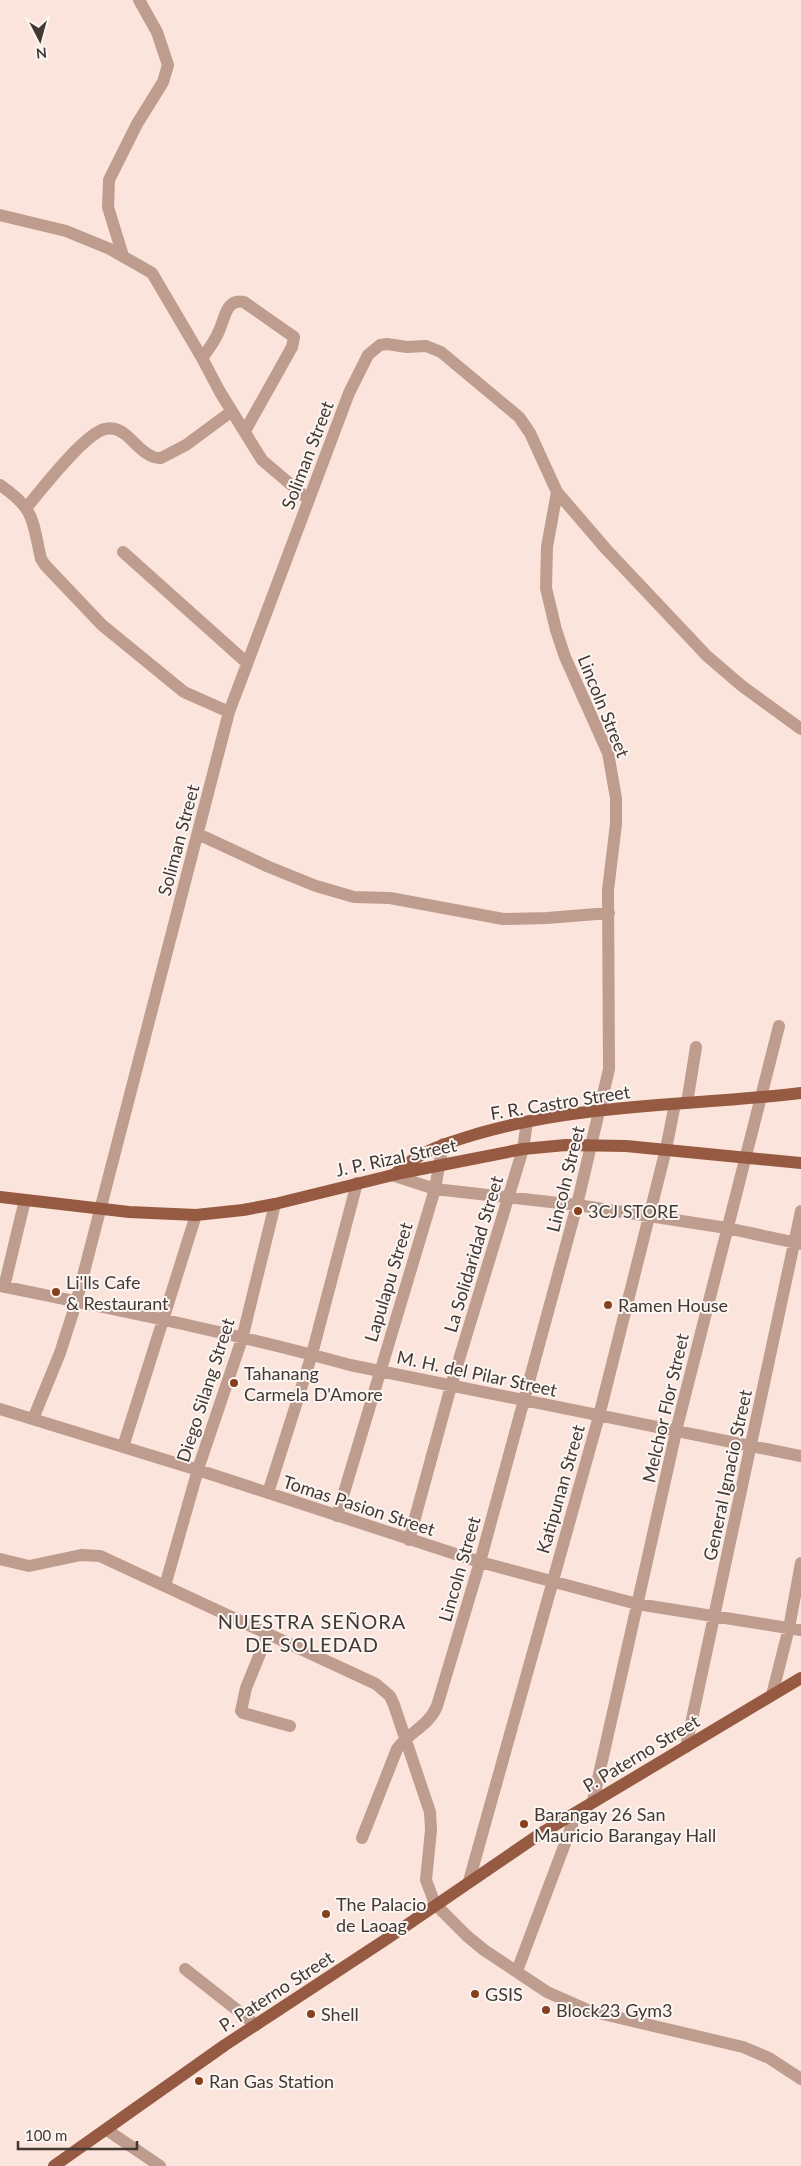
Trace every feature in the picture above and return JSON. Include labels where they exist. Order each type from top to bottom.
[{"type":"main road","name":"F. R. Castro Street","points":[[394,1175],[412,1158],[443,1144],[493,1129],[527,1122],[601,1109],[761,1098],[801,1093]]},
{"type":"main road","name":"J. P. Rizal Street","points":[[0,1197],[101,1209],[196,1215],[243,1210],[275,1204],[357,1183],[523,1148],[592,1145],[666,1149],[801,1163]]},
{"type":"main road","name":"P. Paterno Street","points":[[54,2166],[256,2025],[568,1816],[801,1678]]},
{"type":"street","points":[[123,256],[108,207],[109,180],[137,124],[163,82],[168,65],[157,32],[139,0]]},
{"type":"street","points":[[0,215],[66,231],[123,256],[152,272],[220,392],[267,465],[309,500]]},
{"type":"street","points":[[202,358],[214,341],[229,306],[238,301],[244,302],[294,337],[292,347],[245,431]]},
{"type":"street","name":"Soliman Street","points":[[33,1419],[60,1353],[76,1303],[229,712],[349,393],[368,355],[374,349],[387,344],[407,347],[426,346],[441,352],[519,417],[530,433],[557,492]]},
{"type":"street","points":[[27,507],[83,442],[102,429],[112,428],[121,431],[149,455],[160,458],[186,445],[232,411]]},
{"type":"street","points":[[0,485],[16,496],[27,507],[44,565],[102,625],[184,692],[229,712]]},
{"type":"street","points":[[557,492],[606,549],[707,656],[742,686],[801,729]]},
{"type":"street","name":"Lincoln Street","points":[[406,1739],[426,1724],[435,1712],[480,1562],[577,1205],[610,1069],[608,890],[616,824],[615,787],[608,753],[566,658],[556,630],[546,588],[547,547],[557,492]]},
{"type":"street","points":[[123,552],[247,663]]},
{"type":"street","points":[[198,834],[270,868],[316,886],[354,897],[399,900],[503,919],[609,913]]},
{"type":"street","name":"Melchor Flor Street","points":[[593,1801],[676,1432],[779,1026]]},
{"type":"street","name":"Katipunan Street","points":[[470,1882],[599,1416],[666,1149],[696,1047]]},
{"type":"street","name":"La Solidaridad Street","points":[[409,1540],[451,1386],[523,1148],[527,1122]]},
{"type":"street","name":"Lapulapu Street","points":[[337,1516],[435,1189],[441,1165],[443,1144]]},
{"type":"street","points":[[394,1175],[435,1189],[577,1205],[727,1228],[797,1243]]},
{"type":"street","points":[[268,1494],[312,1354],[357,1183]]},
{"type":"street","points":[[2,1287],[25,1200]]},
{"type":"street","name":"Diego Silang Street","points":[[165,1586],[198,1470],[242,1339],[275,1204]]},
{"type":"street","name":"General Ignacio Street","points":[[686,1747],[797,1243],[801,1211]]},
{"type":"street","points":[[123,1447],[196,1215]]},
{"type":"street","name":"M. H. del Pilar Street","points":[[2,1287],[162,1320],[379,1371],[801,1456]]},
{"type":"street","name":"Tomas Pasion Street","points":[[0,1409],[198,1470],[409,1540],[552,1582],[637,1604],[713,1618],[795,1629]]},
{"type":"street","points":[[0,1559],[29,1566],[91,1555],[100,1556],[384,1690],[394,1704],[430,1812],[431,1830],[426,1880],[435,1904],[466,1936],[547,1992],[590,2011],[743,2047],[769,2058],[801,2079]]},
{"type":"street","points":[[772,1695],[795,1629],[801,1563]]},
{"type":"street","points":[[268,1634],[246,1688],[241,1711],[243,1714],[290,1726]]},
{"type":"street","points":[[362,1838],[397,1749],[406,1739]]},
{"type":"street","points":[[517,1971],[572,1825],[568,1816]]},
{"type":"street","points":[[185,1969],[256,2025]]},
{"type":"street","points":[[107,2130],[160,2166]]},
{"type":"place","name":"3CJ STORE","points":[[578,1211]]},
{"type":"place","name":"Li'lls Cafe & Restaurant","points":[[56,1292]]},
{"type":"place","name":"Ramen House","points":[[608,1305]]},
{"type":"place","name":"Tahanang Carmela D'Amore","points":[[234,1383]]},
{"type":"place","name":"Barangay 26 San Mauricio Barangay Hall","points":[[524,1824]]},
{"type":"place","name":"The Palacio de Laoag","points":[[326,1914]]},
{"type":"place","name":"GSIS","points":[[475,1994]]},
{"type":"place","name":"Block23 Gym3","points":[[546,2010]]},
{"type":"place","name":"Shell","points":[[311,2014]]},
{"type":"place","name":"Ran Gas Station","points":[[199,2081]]},
{"type":"district","name":"NUESTRA SEÑORA DE SOLEDAD","points":[[312,1632]]}]
